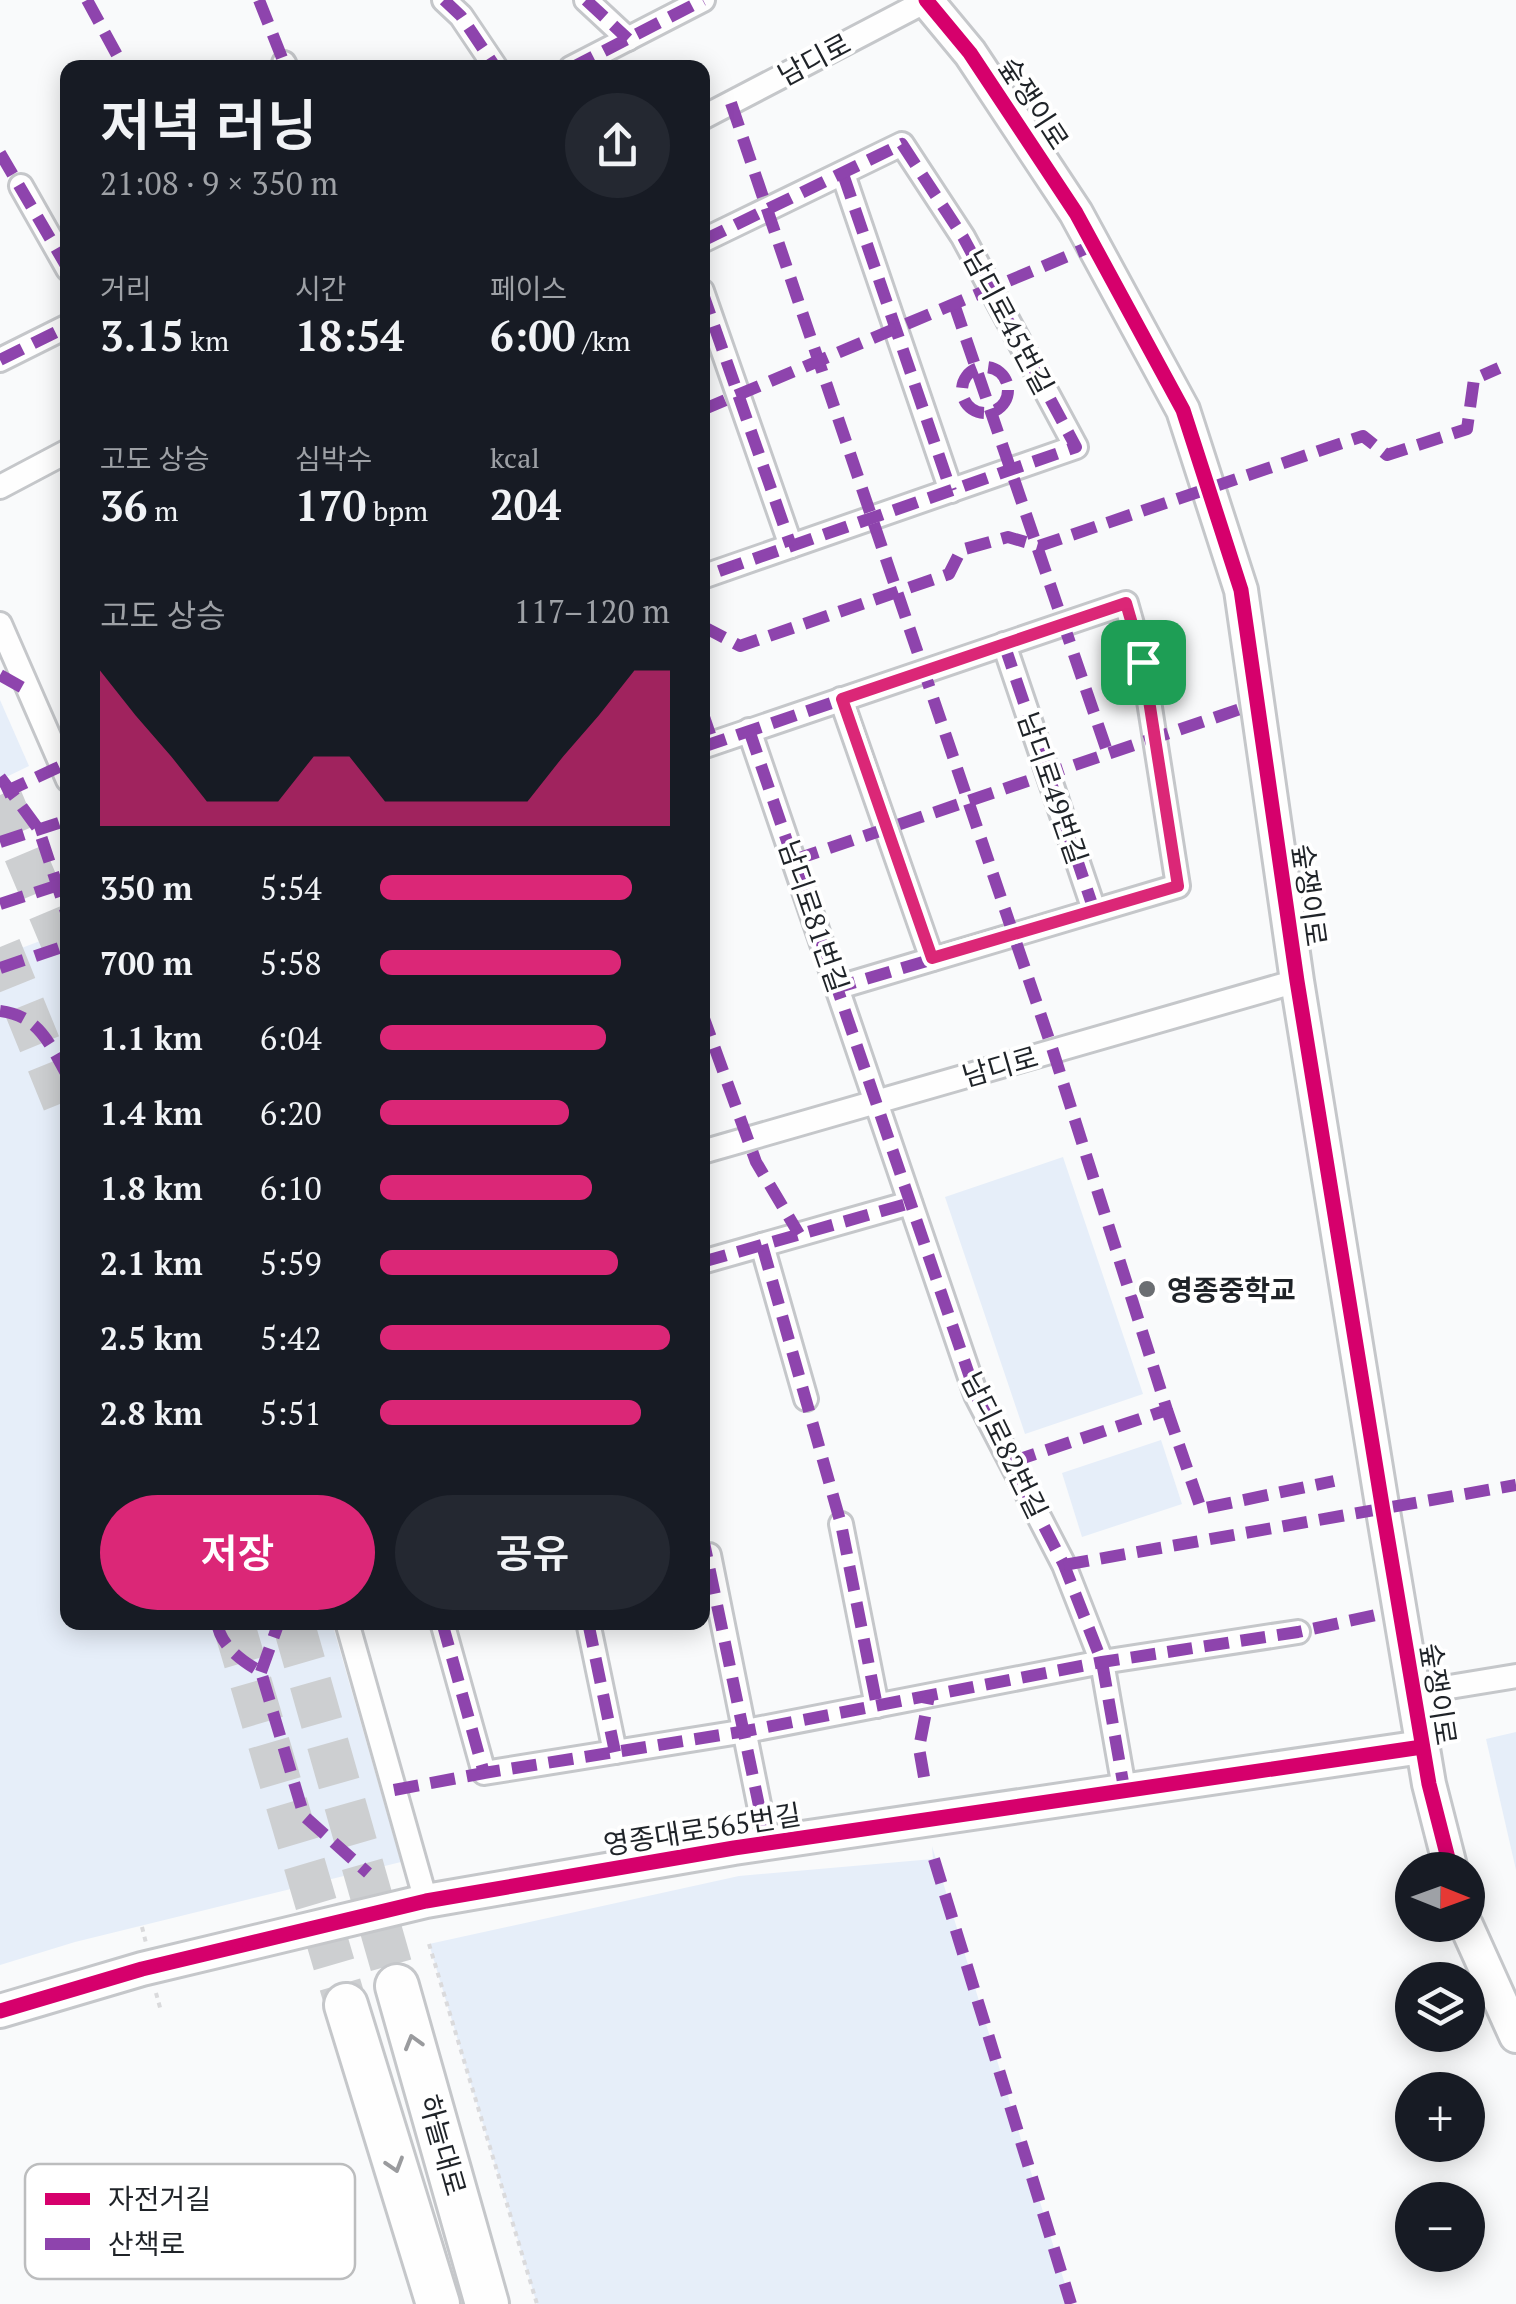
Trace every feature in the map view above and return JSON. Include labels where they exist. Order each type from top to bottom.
[{"type":"highway","name":"하늘대로","points":[[397,1986],[487,2304]]},
{"type":"highway","name":"하늘대로","points":[[346,2004],[438,2304]]},
{"type":"street","points":[[444,0],[461,16],[491,60]]},
{"type":"street","points":[[586,0],[628,38]]},
{"type":"street","points":[[587,60],[703,0]]},
{"type":"street","name":"남디로","points":[[710,114],[926,0]]},
{"type":"street","name":"숲쟁이로","points":[[926,0],[970,53],[1076,213],[1182,410],[1242,590],[1297,980],[1422,1747],[1447,1852]]},
{"type":"street","name":"남디로45번길","points":[[710,236],[902,144],[964,238],[1076,447],[710,574]]},
{"type":"street","points":[[843,174],[951,490]]},
{"type":"street","points":[[20,186],[60,255]]},
{"type":"street","points":[[710,313],[791,546]]},
{"type":"street","points":[[0,360],[60,330]]},
{"type":"street","points":[[0,487],[60,455]]},
{"type":"street","points":[[710,744],[1126,603],[1143,662],[1178,886],[838,987]]},
{"type":"street","points":[[0,624],[60,762]]},
{"type":"street","name":"남디로49번길","points":[[1004,644],[1094,910]]},
{"type":"street","points":[[842,699],[932,958]]},
{"type":"street","name":"남디로81번길","points":[[749,730],[878,1101]]},
{"type":"street","name":"남디로","points":[[710,1150],[1297,980]]},
{"type":"street","name":"남디로82번길","points":[[878,1101],[976,1395],[1064,1565],[1102,1662],[1124,1788]]},
{"type":"street","points":[[710,1260],[910,1203]]},
{"type":"street","points":[[762,1245],[806,1399]]},
{"type":"street","points":[[840,1524],[877,1706]]},
{"type":"street","points":[[710,1564],[767,1844]]},
{"type":"street","points":[[349,1630],[426,1901]]},
{"type":"street","points":[[444,1630],[484,1773],[746,1731],[1102,1662],[1298,1632]]},
{"type":"street","points":[[590,1630],[615,1752]]},
{"type":"street","points":[[1414,1692],[1516,1676]]},
{"type":"street","name":"영종대로565번길","points":[[0,2010],[142,1969],[426,1901],[1124,1788],[1422,1747]]},
{"type":"street","points":[[1474,1942],[1516,2036]]},
{"type":"path","points":[[142,1927],[146,1943]]},
{"type":"path","points":[[429,1944],[537,2304]]},
{"type":"path","points":[[156,1993],[161,2011]]},
{"type":"shaded area","points":[[0,700],[29,766],[0,780]]},
{"type":"shaded area","points":[[60,934],[60,1630],[334,1630],[401,1862],[75,1942],[0,1965],[0,956]]},
{"type":"shaded area","points":[[1063,1157],[1143,1394],[1025,1434],[945,1197]]},
{"type":"shaded area","points":[[1161,1440],[1182,1504],[1082,1537],[1062,1473]]},
{"type":"shaded area","points":[[1516,1732],[1516,1870],[1486,1739]]},
{"type":"shaded area","points":[[932,1846],[1071,2304],[537,2304],[429,1944],[739,1876],[933,1859]]},
{"type":"tunnel","points":[[0,795],[60,938]]},
{"type":"tunnel","points":[[0,947],[60,1094]]},
{"type":"tunnel","points":[[235,1630],[346,2005]]},
{"type":"tunnel","points":[[295,1630],[397,1986]]},
{"type":"marked path","points":[[87,0],[120,60]]},
{"type":"marked path","points":[[259,0],[283,60]]},
{"type":"marked path","points":[[444,0],[461,16],[491,60]]},
{"type":"marked path","points":[[586,0],[628,39]]},
{"type":"marked path","points":[[587,60],[703,0]]},
{"type":"marked path","points":[[731,103],[1053,1051],[1167,1410],[1011,1462]]},
{"type":"marked path","points":[[710,237],[902,144],[963,237],[1076,447],[710,574]]},
{"type":"marked path","points":[[0,153],[60,255]]},
{"type":"marked path","points":[[843,174],[951,491]]},
{"type":"marked path","points":[[710,407],[1094,245]]},
{"type":"marked path","points":[[954,304],[1108,754]]},
{"type":"marked path","points":[[710,314],[791,546]]},
{"type":"marked path","points":[[0,360],[60,330]]},
{"type":"marked path","points":[[985,367],[1002,373],[1008,390],[1002,407],[985,413],[968,407],[962,390],[968,373],[985,367]]},
{"type":"marked path","points":[[710,630],[740,646],[949,574],[961,550],[1008,537],[1039,546],[1363,436],[1387,455],[1467,429],[1474,379],[1499,368]]},
{"type":"marked path","points":[[710,744],[1126,603],[1143,663],[1178,886],[839,987]]},
{"type":"marked path","points":[[1004,644],[1094,910]]},
{"type":"marked path","points":[[0,675],[30,692]]},
{"type":"marked path","points":[[841,699],[932,959]]},
{"type":"marked path","points":[[794,860],[1258,703]]},
{"type":"marked path","points":[[749,730],[976,1395],[1064,1565],[1102,1662],[1124,1788]]},
{"type":"marked path","points":[[710,734],[713,743]]},
{"type":"marked path","points":[[3,793],[60,766]]},
{"type":"marked path","points":[[0,777],[39,830],[60,894]]},
{"type":"marked path","points":[[0,842],[60,823]]},
{"type":"marked path","points":[[0,904],[60,885]]},
{"type":"marked path","points":[[0,968],[60,948]]},
{"type":"marked path","points":[[0,1011],[34,1026],[60,1063]]},
{"type":"marked path","points":[[710,1035],[756,1162],[799,1234]]},
{"type":"marked path","points":[[710,1260],[910,1203]]},
{"type":"marked path","points":[[762,1245],[841,1524],[877,1706]]},
{"type":"marked path","points":[[1167,1410],[1201,1509],[1334,1481]]},
{"type":"marked path","points":[[1064,1565],[1516,1485]]},
{"type":"marked path","points":[[710,1571],[767,1844]]},
{"type":"marked path","points":[[444,1630],[484,1773],[746,1731],[1102,1662],[1298,1632],[1376,1615]]},
{"type":"marked path","points":[[219,1630],[240,1658],[261,1672],[304,1816],[368,1873]]},
{"type":"marked path","points":[[261,1672],[276,1630]]},
{"type":"marked path","points":[[590,1630],[615,1752]]},
{"type":"marked path","points":[[924,1777],[919,1748],[929,1696]]},
{"type":"marked path","points":[[394,1790],[484,1773]]},
{"type":"marked path","points":[[934,1859],[1071,2304]]},
{"type":"cycle path","points":[[926,0],[970,53],[1076,213],[1183,410],[1241,590],[1297,981],[1383,1511],[1429,1784],[1446,1852]]},
{"type":"cycle path","points":[[0,2011],[142,1969],[426,1901],[734,1848],[1422,1747]]},
{"type":"place","name":"영종중학교","points":[[1147,1289]]},
{"type":"route","points":[[1126,603],[1143,662],[1178,886],[932,958],[842,699],[1126,603]]}]
